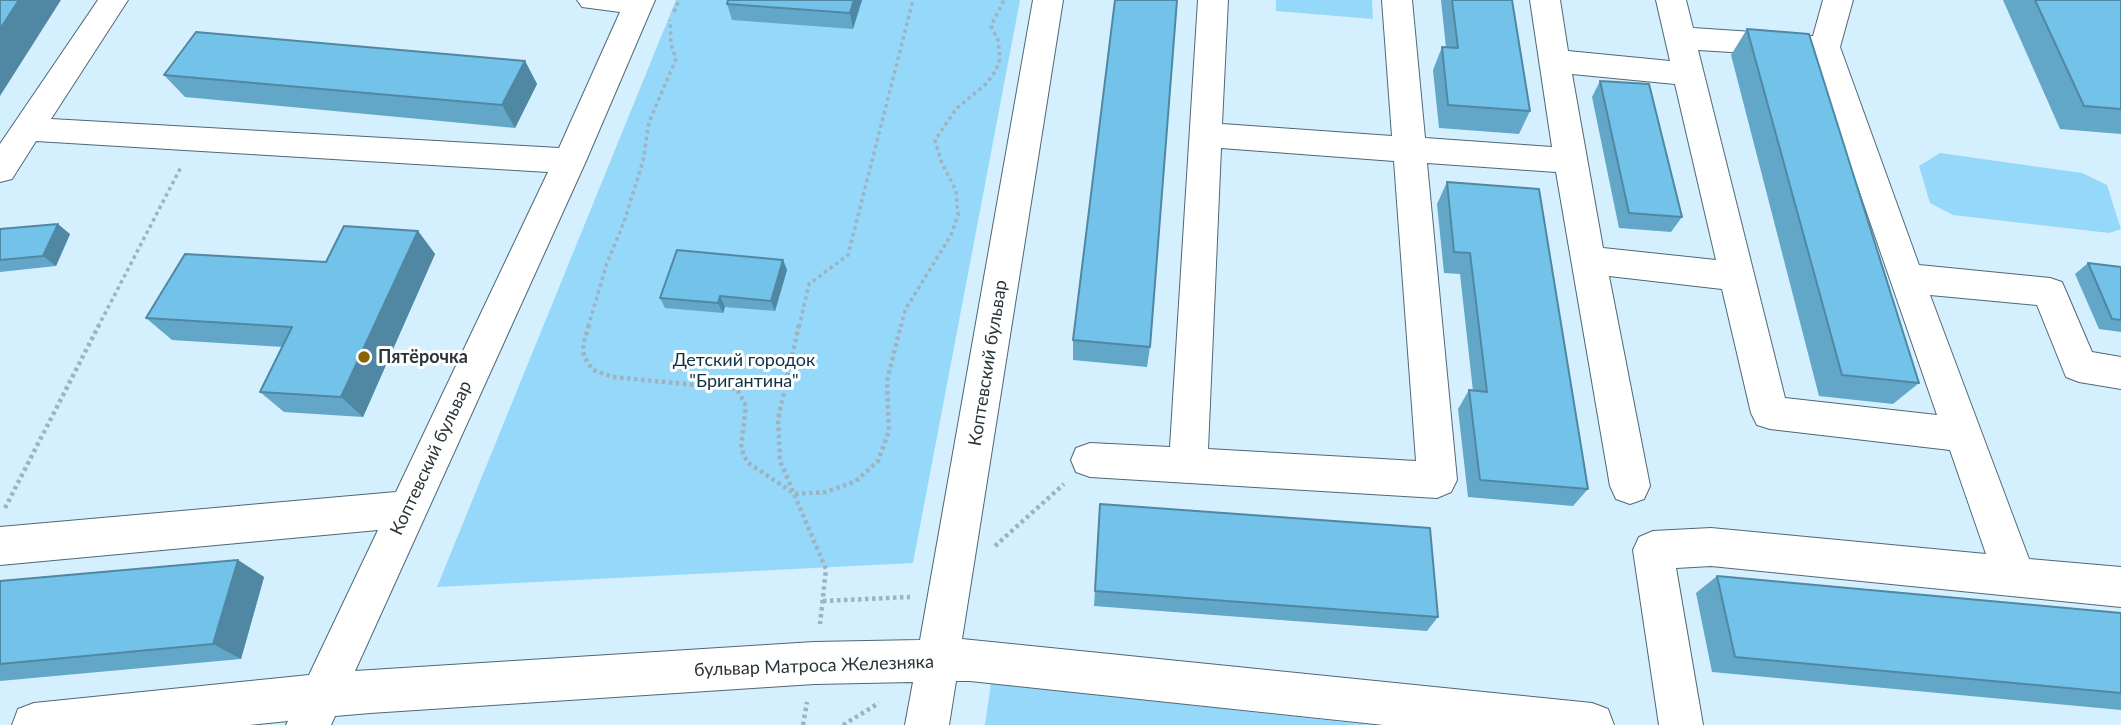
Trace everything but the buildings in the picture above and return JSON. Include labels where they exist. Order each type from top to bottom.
[{"type":"street","points":[[0,170],[113,0]]},
{"type":"street","points":[[592,0],[639,2]]},
{"type":"street","name":"Коптевский бульвар","points":[[928,725],[1048,0]]},
{"type":"street","points":[[1188,465],[1213,0]]},
{"type":"street","points":[[1090,460],[1437,480],[1397,0]]},
{"type":"street","points":[[1545,0],[1570,161],[1630,486]]},
{"type":"street","points":[[1671,0],[1770,413],[1964,435]]},
{"type":"street","points":[[1839,0],[1825,47],[2015,577]]},
{"type":"street","name":"Коптевский бульвар","points":[[315,711],[569,161],[639,2]]},
{"type":"street","points":[[1680,38],[1825,47]]},
{"type":"street","points":[[1555,61],[1688,74]]},
{"type":"street","points":[[27,129],[569,161]]},
{"type":"street","points":[[1206,135],[1570,161]]},
{"type":"street","points":[[1589,260],[1737,276]]},
{"type":"street","points":[[1906,278],[2050,292],[2080,366],[2121,373]]},
{"type":"street","points":[[0,546],[407,509]]},
{"type":"street","points":[[1681,725],[1653,550],[1711,547],[2121,587]]},
{"type":"street","name":"бульвар Матроса Железняка","points":[[34,725],[315,711],[370,691],[814,663],[937,660],[970,660],[1592,725]]},
{"type":"path","points":[[679,0],[668,24],[676,59],[649,122],[643,161],[625,222],[607,262],[583,345],[584,357],[593,370],[613,377],[737,389],[746,406],[741,448],[747,462],[794,494],[826,492],[856,481],[878,461],[889,431],[887,381],[905,310],[951,235],[958,215],[956,191],[941,161],[935,140],[956,110],[986,83],[996,70],[1000,59],[998,40],[991,26],[1004,0]]},
{"type":"path","points":[[814,663],[826,569],[780,461],[778,419],[809,284],[848,255],[913,0]]},
{"type":"path","points":[[0,517],[196,139]]},
{"type":"path","points":[[986,554],[1090,460]]},
{"type":"path","points":[[823,601],[949,595]]},
{"type":"path","points":[[843,725],[888,696]]},
{"type":"green space","name":"Детский городок \"Бригантина\"","points":[[676,0],[1020,0],[913,563],[437,587]]},
{"type":"green space","points":[[1276,0],[1372,0],[1373,19],[1276,11]]},
{"type":"green space","points":[[1940,153],[2082,173],[2107,185],[2121,229],[2109,233],[1953,215],[1930,203],[1919,166]]},
{"type":"green space","points":[[991,683],[1370,725],[985,725]]},
{"type":"place","name":"Пятёрочка","points":[[364,357]]}]
